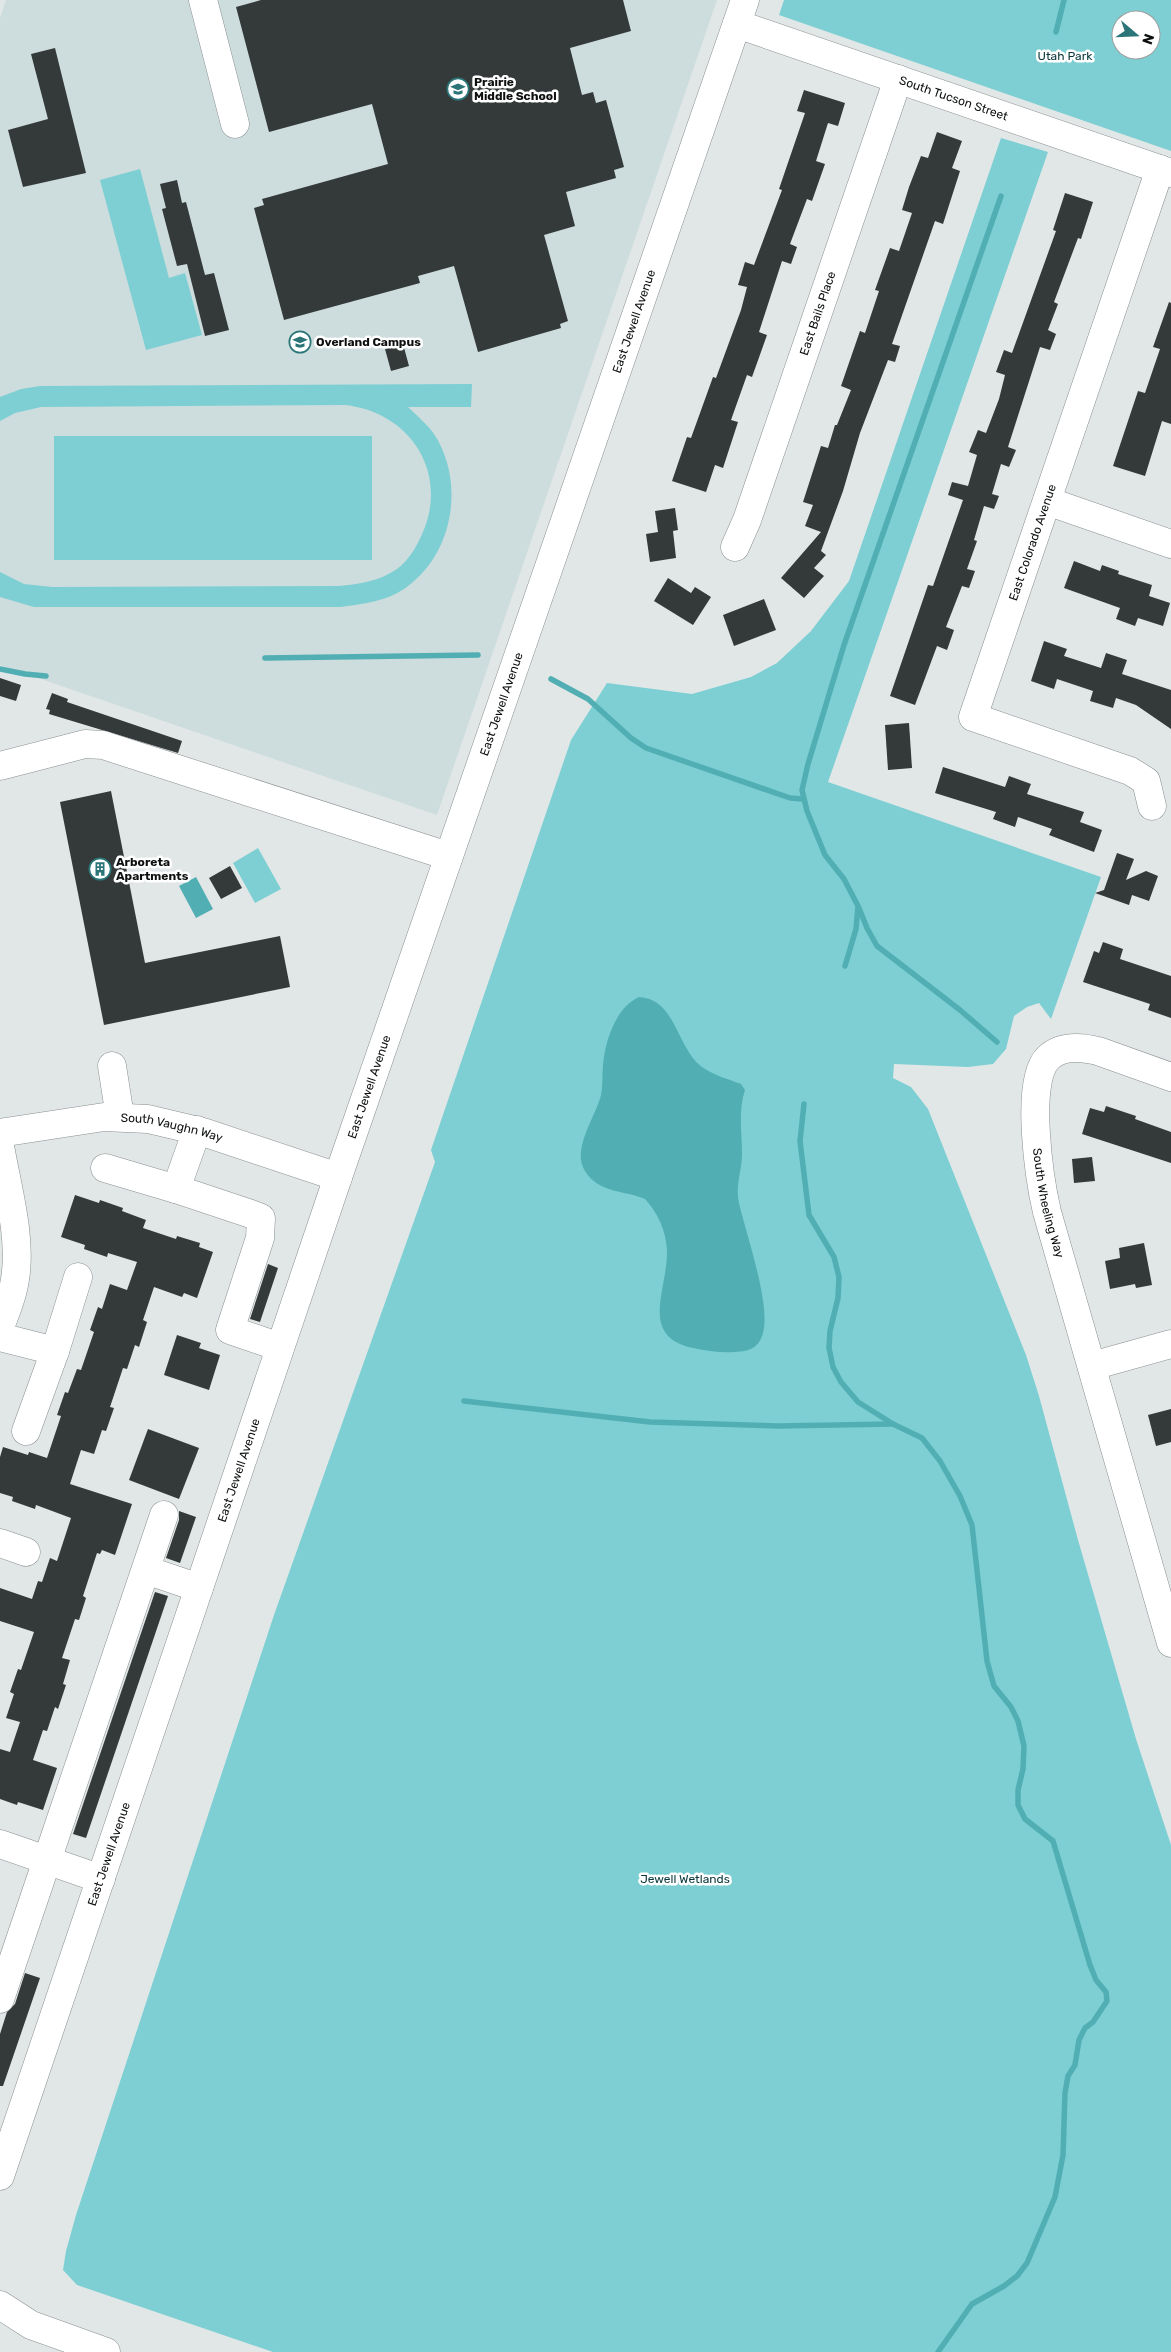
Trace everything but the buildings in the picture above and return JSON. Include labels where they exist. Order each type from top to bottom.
[{"type":"street","points":[[203,0],[236,124]]},
{"type":"street","name":"South Tucson Street","points":[[741,12],[898,79],[1166,171]]},
{"type":"street","name":"East Jewell Avenue","points":[[0,2173],[448,856],[741,12]]},
{"type":"street","name":"East Bails Place","points":[[735,547],[747,520],[898,79]]},
{"type":"street","name":"East Colorado Avenue","points":[[1152,806],[1146,781],[1130,771],[973,717],[1047,501],[1166,171]]},
{"type":"street","points":[[1047,501],[1171,544]]},
{"type":"street","points":[[0,766],[85,744],[103,745],[448,856]]},
{"type":"street","name":"South Wheeling Way","points":[[1171,1076],[1087,1048],[1066,1049],[1055,1053],[1046,1060],[1041,1070],[1036,1104],[1037,1145],[1047,1212],[1092,1366],[1165,1601],[1171,1643]]},
{"type":"street","points":[[112,1066],[120,1117]]},
{"type":"street","name":"South Vaughn Way","points":[[0,1133],[79,1120],[120,1117],[148,1119],[197,1130],[338,1177]]},
{"type":"street","points":[[176,1189],[197,1130]]},
{"type":"street","points":[[0,1146],[15,1231],[8,1260],[12,1294],[0,1326]]},
{"type":"street","points":[[105,1168],[176,1189],[261,1218],[260,1238],[230,1330],[280,1347]]},
{"type":"street","points":[[26,1432],[55,1351],[78,1277]]},
{"type":"street","points":[[0,1337],[55,1351]]},
{"type":"street","points":[[1092,1366],[1171,1344]]},
{"type":"street","points":[[0,1999],[164,1515]]},
{"type":"street","points":[[0,1543],[26,1552]]},
{"type":"street","points":[[146,1570],[200,1588]]},
{"type":"street","points":[[0,1844],[101,1879]]},
{"type":"street","points":[[0,2305],[31,2325],[106,2352]]},
{"type":"shaded area","name":"Overland Campus","points":[[6,0],[717,0],[437,815],[0,665],[0,18]]},
{"type":"shaded area","points":[[196,877],[213,909],[196,918],[179,886]]},
{"type":"shaded area","points":[[639,997],[651,1000],[661,1006],[675,1025],[686,1048],[702,1067],[716,1075],[741,1084],[745,1090],[741,1114],[742,1154],[738,1197],[761,1287],[765,1320],[759,1342],[749,1350],[714,1352],[693,1348],[676,1342],[666,1333],[661,1322],[660,1310],[667,1250],[663,1229],[657,1216],[645,1199],[597,1184],[585,1171],[581,1163],[583,1143],[601,1095],[604,1056],[609,1036],[624,1008]]},
{"type":"green space","name":"Utah Park","points":[[784,0],[1171,0],[1171,151],[779,15]]},
{"type":"green space","name":"Jewell Wetlands","points":[[1001,138],[1048,152],[828,782],[1101,877],[1051,1019],[1039,1003],[1027,1007],[1014,1016],[1006,1049],[993,1064],[968,1067],[894,1064],[893,1078],[911,1087],[928,1109],[1026,1355],[1136,1739],[1171,1845],[1171,2352],[273,2352],[77,2285],[63,2270],[76,2215],[274,1615],[435,1162],[431,1150],[571,740],[607,683],[692,694],[751,677],[777,663],[811,631],[849,581]]},
{"type":"green space","points":[[140,169],[169,278],[185,273],[202,335],[146,350],[100,180]]},
{"type":"green space","points":[[472,384],[471,407],[408,407],[431,430],[444,453],[452,494],[450,515],[445,535],[436,555],[424,572],[408,586],[393,595],[367,603],[340,607],[34,607],[0,597],[0,572],[24,584],[52,587],[339,586],[369,581],[397,569],[412,552],[423,532],[430,509],[431,487],[427,467],[418,448],[405,432],[388,419],[368,410],[345,405],[41,407],[15,413],[0,421],[0,397],[21,389],[40,386]]},
{"type":"green space","points":[[54,436],[372,436],[372,560],[54,560]]},
{"type":"green space","points":[[258,848],[281,889],[255,903],[233,863]]},
{"type":"waterway","points":[[1056,32],[1064,0]]},
{"type":"waterway","points":[[845,966],[856,929],[858,906],[844,879],[825,855],[807,811],[802,790],[844,645],[1001,196]]},
{"type":"waterway","points":[[265,658],[478,655]]},
{"type":"waterway","points":[[0,669],[46,676]]},
{"type":"waterway","points":[[551,679],[588,699],[631,738],[646,748],[790,798],[803,799]]},
{"type":"waterway","points":[[859,908],[877,946],[960,1010],[997,1042]]},
{"type":"waterway","points":[[804,1104],[800,1141],[809,1215],[834,1257],[839,1277],[838,1298],[830,1331],[829,1348],[833,1367],[841,1382],[858,1402],[893,1424],[922,1438],[940,1461],[960,1496],[972,1525],[987,1661],[994,1686],[1011,1707],[1018,1721],[1024,1746],[1023,1769],[1018,1790],[1018,1805],[1025,1819],[1053,1841],[1090,1965],[1096,1980],[1106,1992],[1107,2001],[1093,2022],[1085,2028],[1079,2040],[1075,2065],[1068,2076],[1065,2093],[1063,2155],[1055,2197],[1027,2263],[1017,2276],[1004,2286],[972,2304],[938,2352]]},
{"type":"waterway","points":[[464,1401],[650,1422],[778,1426],[893,1424]]},
{"type":"place","name":"Prairie Middle School","points":[[458,89]]},
{"type":"place","name":"Overland Campus","points":[[300,342]]},
{"type":"place","name":"Arboreta Apartments","points":[[100,869]]}]
